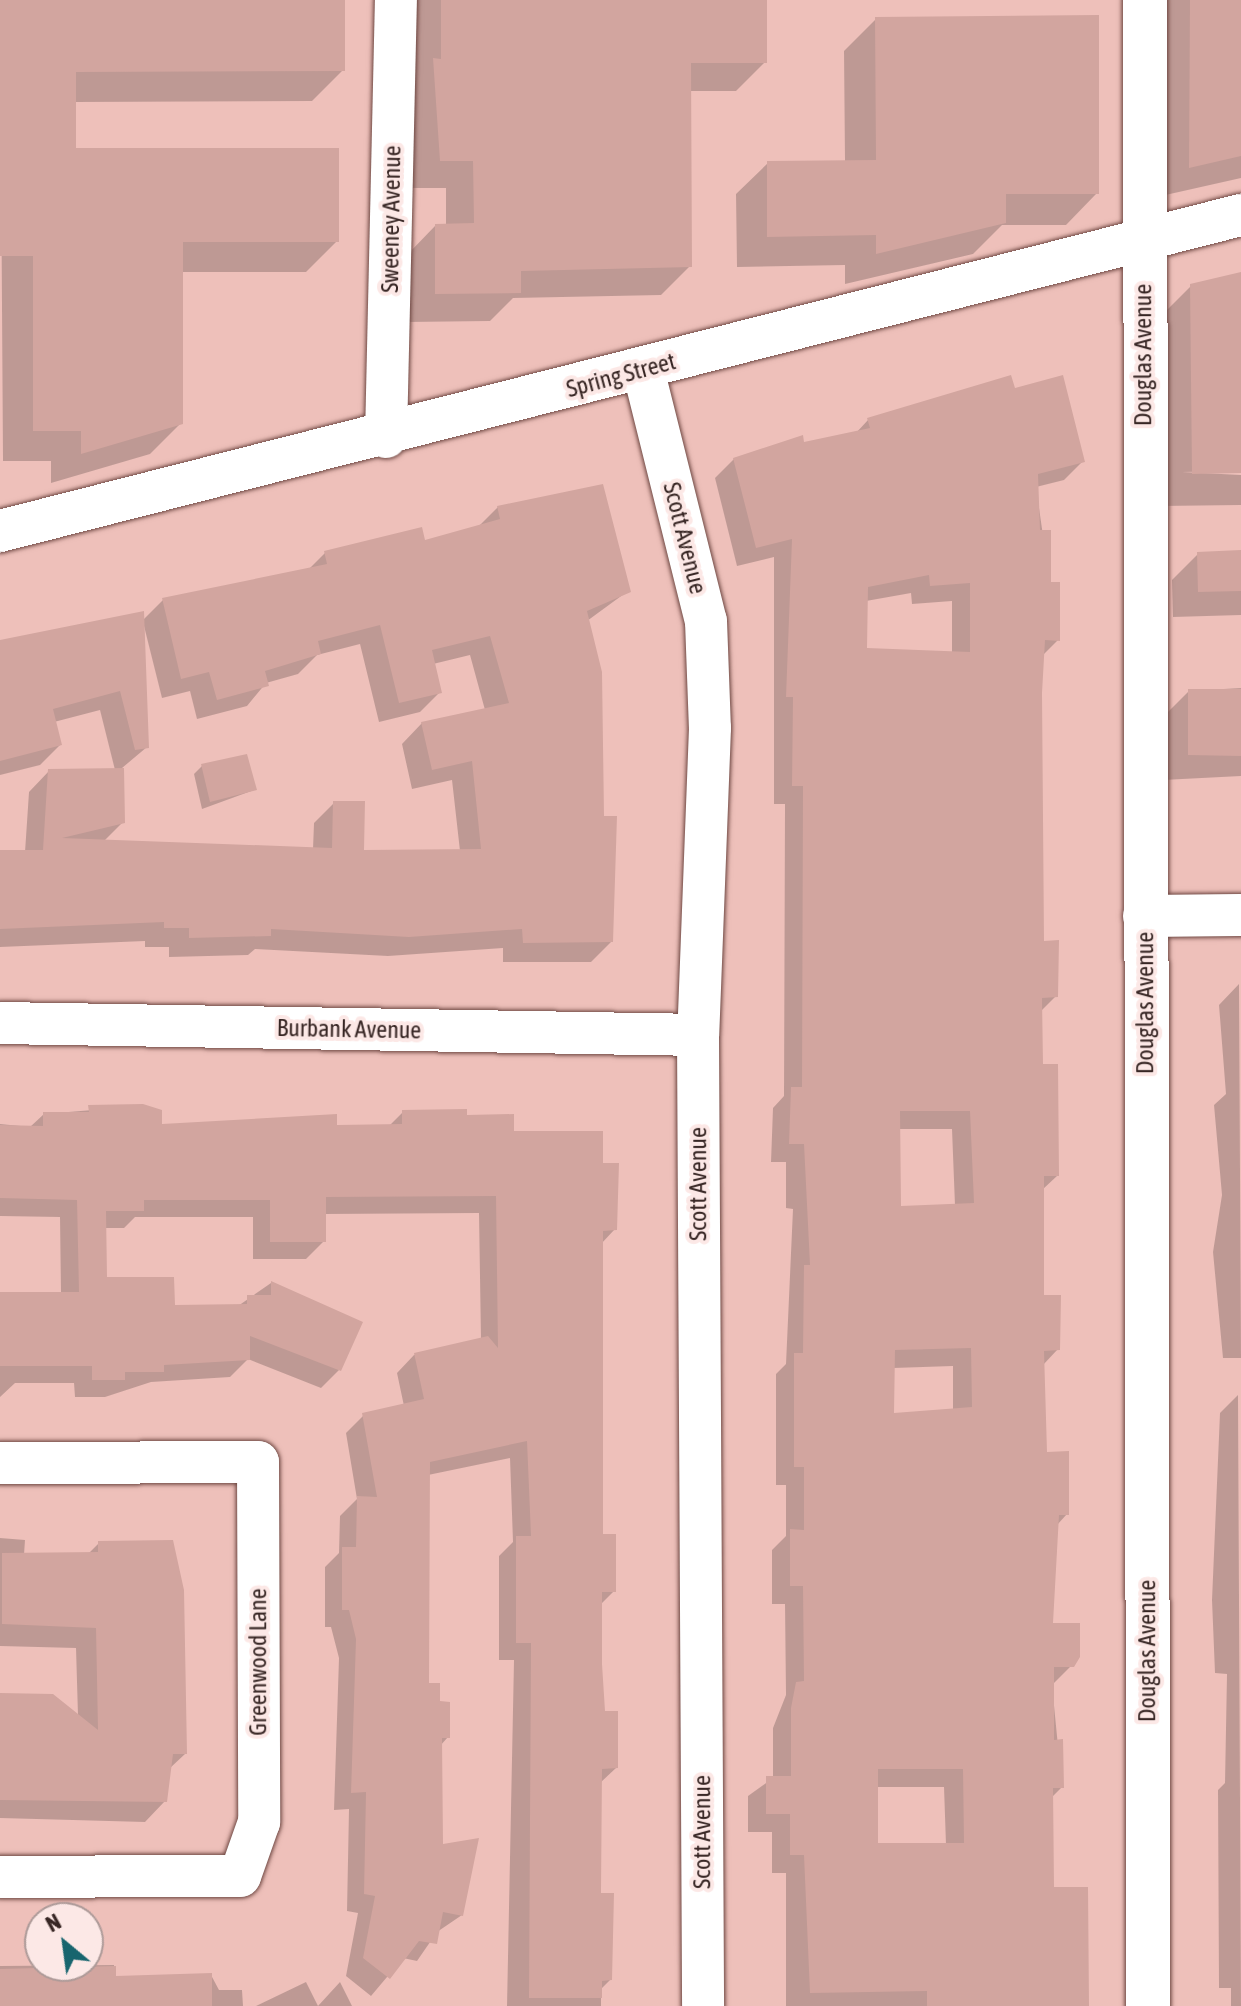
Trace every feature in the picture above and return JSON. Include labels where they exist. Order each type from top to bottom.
[{"type":"street","name":"Sweeney Avenue","points":[[386,437],[396,0]]},
{"type":"street","name":"Douglas Avenue","points":[[1145,0],[1142,240],[1148,2006]]},
{"type":"street","name":"Spring Street","points":[[0,531],[386,437],[1241,215]]},
{"type":"street","name":"Scott Avenue","points":[[643,369],[706,621],[710,728],[698,1035],[703,2006]]},
{"type":"street","points":[[1144,916],[1241,915]]},
{"type":"street","name":"Burbank Avenue","points":[[0,1023],[698,1035]]},
{"type":"street","name":"Greenwood Lane","points":[[0,1463],[258,1462],[259,1822],[240,1876],[0,1877]]},
{"type":"building","points":[[0,0],[345,0],[345,71],[76,72],[76,148],[339,148],[339,242],[183,242],[183,424],[81,454],[81,431],[33,431],[33,256],[0,256]]},
{"type":"building","points":[[441,0],[767,0],[767,63],[691,63],[692,267],[521,271],[521,293],[435,294],[435,224],[474,223],[473,161],[440,161],[433,58],[441,59]]},
{"type":"building","points":[[1190,0],[1241,0],[1241,156],[1189,168]]},
{"type":"building","points":[[1099,15],[1099,194],[1006,194],[1006,223],[876,254],[876,235],[767,237],[767,161],[876,160],[875,17]]},
{"type":"building","points":[[1241,272],[1241,473],[1192,474],[1190,284]]},
{"type":"building","points":[[1011,375],[1015,388],[1063,375],[1085,462],[1038,474],[1040,530],[1051,530],[1051,582],[1060,582],[1060,641],[1045,640],[1042,693],[1044,941],[1059,940],[1058,997],[1042,998],[1043,1064],[1058,1064],[1059,1176],[1044,1176],[1044,1295],[1061,1295],[1060,1350],[1044,1351],[1047,1452],[1069,1451],[1069,1515],[1059,1515],[1053,1623],[1080,1623],[1080,1657],[1074,1667],[1054,1667],[1054,1740],[1063,1739],[1064,1788],[1053,1788],[1054,1887],[1088,1887],[1089,2006],[927,2006],[927,1991],[810,1993],[804,1855],[790,1855],[790,1814],[766,1814],[766,1776],[791,1776],[791,1708],[796,1682],[804,1681],[803,1586],[790,1586],[790,1529],[804,1530],[804,1467],[794,1467],[794,1353],[803,1353],[804,1265],[810,1265],[804,1144],[789,1144],[791,1087],[802,1087],[803,786],[792,786],[793,697],[786,697],[792,539],[756,548],[733,458],[803,435],[804,442],[870,428],[867,418]],"holes":[[[929,575],[930,586],[970,583],[970,652],[867,648],[868,587]],[[900,1111],[970,1111],[974,1203],[901,1206]],[[971,1348],[972,1407],[894,1413],[895,1350]],[[878,1769],[963,1769],[964,1843],[878,1843]]]},
{"type":"building","points":[[603,484],[631,592],[587,611],[602,672],[604,816],[617,816],[613,942],[523,943],[522,929],[409,937],[271,929],[271,936],[189,938],[189,928],[164,928],[164,922],[0,929],[0,850],[43,850],[48,769],[124,768],[125,823],[62,838],[332,848],[333,801],[365,801],[364,850],[481,849],[472,761],[432,770],[421,722],[509,703],[490,636],[432,650],[442,693],[399,703],[380,625],[318,641],[321,654],[265,671],[269,686],[217,700],[209,672],[181,679],[162,598],[327,564],[324,551],[422,527],[425,540],[500,519],[497,506]]},
{"type":"building","points":[[1241,550],[1241,591],[1198,592],[1197,552]]},
{"type":"building","points":[[144,611],[149,748],[135,750],[120,691],[53,709],[62,745],[0,761],[0,640]]},
{"type":"building","points":[[1188,689],[1241,689],[1241,756],[1188,755]]},
{"type":"building","points":[[247,754],[257,790],[210,802],[201,764]]},
{"type":"building","points":[[143,1104],[162,1110],[162,1124],[337,1114],[337,1125],[402,1124],[402,1110],[467,1109],[467,1115],[514,1114],[514,1131],[603,1131],[603,1163],[619,1163],[617,1230],[603,1231],[603,1534],[616,1534],[616,1592],[602,1592],[602,1664],[605,1711],[618,1711],[618,1768],[602,1769],[601,1893],[614,1893],[612,1980],[602,1981],[602,1998],[529,1998],[531,1643],[516,1643],[516,1536],[531,1536],[527,1441],[430,1462],[429,1683],[440,1683],[440,1701],[450,1702],[450,1738],[442,1738],[443,1844],[479,1838],[463,1916],[443,1912],[437,1944],[419,1941],[390,1979],[363,1958],[375,1896],[364,1894],[366,1792],[351,1793],[356,1639],[349,1610],[342,1610],[342,1547],[356,1547],[357,1496],[377,1497],[362,1413],[424,1399],[414,1353],[488,1336],[498,1348],[496,1196],[326,1197],[326,1242],[270,1242],[270,1200],[144,1200],[144,1211],[106,1211],[107,1277],[174,1277],[175,1305],[247,1304],[247,1295],[271,1295],[271,1281],[363,1322],[341,1371],[250,1336],[250,1360],[164,1365],[164,1372],[125,1372],[125,1380],[92,1380],[92,1366],[0,1366],[0,1292],[79,1292],[77,1200],[0,1198],[0,1125],[43,1126],[43,1112],[89,1112],[88,1105]]},
{"type":"building","points":[[173,1540],[184,1590],[187,1754],[173,1754],[167,1802],[0,1800],[0,1693],[53,1694],[98,1730],[96,1628],[2,1624],[2,1553],[98,1552],[98,1541]]},
{"type":"building","points":[[104,1966],[116,1966],[116,1976],[212,1973],[212,2006],[0,2006],[0,1969],[24,1968],[24,1982],[104,1982]]}]
